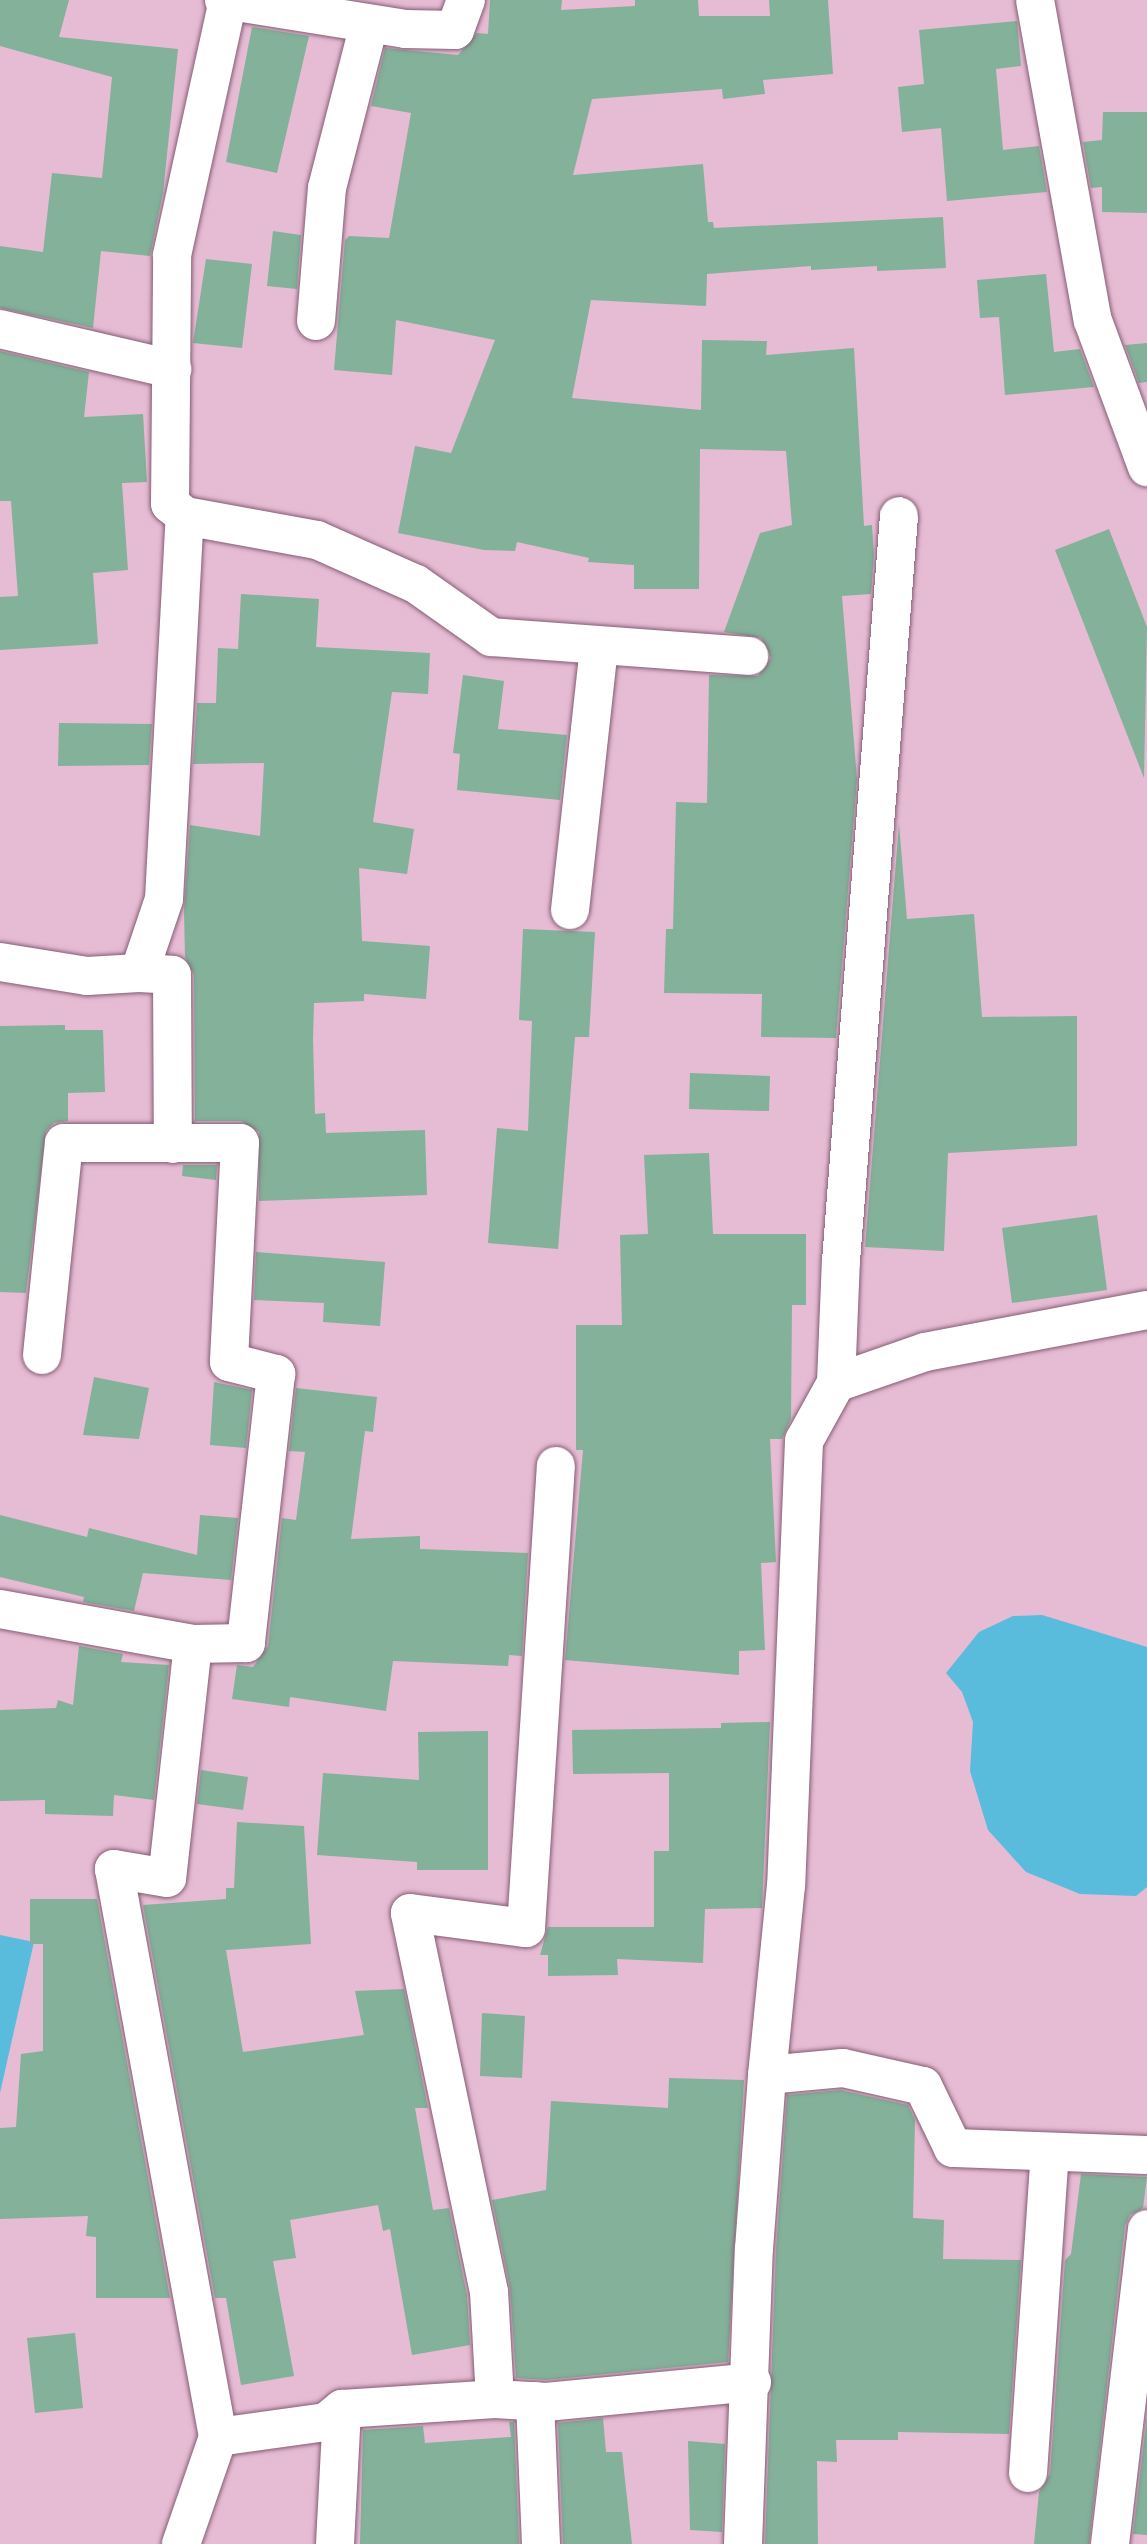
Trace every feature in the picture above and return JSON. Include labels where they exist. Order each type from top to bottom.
[{"type":"street","points":[[466,0],[455,30],[369,24],[226,1],[172,255],[170,504],[185,516],[317,540],[416,584],[491,637],[599,648],[749,656]]},
{"type":"street","points":[[1035,0],[1093,321],[1147,467]]},
{"type":"street","points":[[316,321],[327,188],[369,24]]},
{"type":"street","points":[[0,329],[172,369]]},
{"type":"street","points":[[139,973],[164,899],[185,516]]},
{"type":"street","points":[[743,2544],[752,2382],[754,2249],[767,2075],[786,1885],[804,1441],[836,1383],[841,1261],[899,516]]},
{"type":"street","points":[[570,909],[599,648]]},
{"type":"street","points":[[0,962],[87,976],[139,973],[172,975],[173,1143]]},
{"type":"street","points":[[0,1609],[193,1644],[246,1643],[275,1374],[229,1362],[240,1143],[64,1143],[42,1355]]},
{"type":"street","points":[[836,1383],[925,1352],[1147,1310]]},
{"type":"street","points":[[495,2399],[489,2292],[410,1913],[526,1928],[556,1466]]},
{"type":"street","points":[[181,2544],[218,2437],[114,1868],[167,1878],[193,1644]]},
{"type":"street","points":[[767,2075],[843,2068],[923,2086],[953,2148],[1147,2155]]},
{"type":"street","points":[[1028,2473],[1050,2153]]},
{"type":"street","points":[[1110,2544],[1147,2229]]},
{"type":"street","points":[[218,2437],[326,2422],[342,2409],[495,2399],[535,2401],[752,2382]]},
{"type":"street","points":[[535,2401],[541,2544]]},
{"type":"street","points":[[335,2544],[342,2409]]},
{"type":"water","points":[[1042,1615],[1147,1647],[1147,1887],[1136,1896],[1080,1894],[1026,1872],[988,1830],[970,1771],[973,1722],[962,1692],[946,1673],[979,1632],[1013,1616]]},
{"type":"water","points":[[0,1935],[34,1942],[0,2093]]},
{"type":"building","points":[[0,0],[69,0],[59,37],[178,49],[163,193],[150,256],[101,251],[93,328],[0,308],[0,246],[43,252],[52,173],[102,178],[112,77],[0,46]]},
{"type":"building","points":[[490,0],[562,0],[561,10],[635,6],[635,0],[698,0],[699,16],[770,16],[769,0],[828,0],[833,74],[763,80],[765,94],[723,99],[722,89],[592,99],[573,175],[703,164],[708,222],[713,222],[714,228],[943,217],[946,268],[877,271],[877,266],[811,270],[811,266],[707,274],[706,306],[591,300],[572,398],[701,410],[702,340],[767,341],[766,355],[854,348],[864,526],[872,525],[874,555],[871,594],[842,596],[857,779],[836,1038],[761,1037],[762,994],[664,993],[666,929],[673,929],[676,802],[707,803],[709,675],[758,676],[771,658],[761,638],[724,632],[760,533],[792,525],[786,451],[700,449],[699,589],[634,589],[634,565],[588,562],[589,558],[517,542],[515,551],[484,550],[398,533],[415,446],[451,453],[495,340],[396,320],[392,375],[334,370],[345,240],[349,236],[389,238],[411,113],[371,106],[385,48],[458,55],[477,33],[488,34]]},
{"type":"building","points":[[1017,21],[1021,66],[996,69],[1003,150],[1039,146],[1047,192],[947,201],[941,128],[902,132],[898,87],[924,84],[919,30]]},
{"type":"building","points":[[252,27],[309,36],[277,173],[226,162]]},
{"type":"building","points":[[1103,112],[1147,112],[1147,213],[1102,212],[1102,187],[1091,188],[1083,142],[1102,140]]},
{"type":"building","points":[[273,231],[301,235],[297,289],[267,286]]},
{"type":"building","points":[[206,259],[252,264],[242,348],[193,343]]},
{"type":"building","points":[[1046,274],[1054,352],[1080,349],[1094,387],[1005,395],[999,317],[980,318],[977,280]]},
{"type":"building","points":[[1147,343],[1147,382],[1139,383],[1125,345]]},
{"type":"building","points":[[0,351],[89,372],[84,417],[143,414],[147,482],[122,483],[128,570],[93,573],[98,644],[0,650],[0,597],[18,596],[11,501],[0,501]]},
{"type":"building","points":[[1109,529],[1147,627],[1144,778],[1055,550]]},
{"type":"building","points":[[241,594],[319,599],[316,647],[430,653],[428,694],[392,692],[373,822],[414,829],[407,874],[359,868],[362,941],[430,946],[426,999],[364,994],[364,1001],[314,1003],[313,1039],[315,1114],[325,1113],[326,1133],[425,1130],[427,1195],[259,1201],[259,1132],[241,1121],[195,1121],[194,975],[185,957],[184,910],[190,825],[260,836],[264,763],[193,764],[197,703],[216,703],[218,648],[238,649]]},
{"type":"building","points":[[463,675],[504,681],[498,729],[567,735],[560,800],[457,790],[460,754],[453,753]]},
{"type":"building","points":[[59,723],[152,724],[149,765],[58,766]]},
{"type":"building","points":[[899,824],[907,919],[974,914],[982,1017],[1077,1016],[1077,1146],[948,1153],[944,1251],[865,1247]]},
{"type":"building","points":[[523,929],[595,932],[589,1037],[575,1037],[558,1249],[488,1243],[497,1128],[528,1131],[532,1021],[519,1020]]},
{"type":"building","points":[[65,1025],[65,1030],[103,1030],[105,1092],[68,1093],[68,1121],[54,1123],[46,1131],[26,1293],[0,1292],[0,1026]]},
{"type":"building","points":[[690,1073],[770,1076],[769,1111],[689,1109]]},
{"type":"building","points":[[709,1153],[713,1234],[806,1234],[806,1305],[792,1305],[791,1419],[782,1439],[770,1439],[776,1562],[761,1563],[765,1650],[739,1651],[739,1675],[565,1660],[583,1450],[576,1450],[576,1325],[622,1325],[620,1235],[648,1234],[644,1155]]},
{"type":"building","points":[[183,1165],[217,1165],[216,1180],[182,1176]]},
{"type":"building","points":[[1097,1215],[1107,1290],[1012,1303],[1002,1228]]},
{"type":"building","points":[[256,1252],[385,1262],[380,1326],[323,1322],[324,1303],[254,1300]]},
{"type":"building","points":[[94,1377],[149,1388],[139,1439],[83,1435]]},
{"type":"building","points":[[214,1382],[252,1390],[246,1448],[210,1445]]},
{"type":"building","points":[[296,1388],[377,1397],[373,1432],[365,1431],[351,1539],[420,1536],[420,1549],[528,1553],[522,1656],[509,1655],[508,1666],[393,1661],[386,1711],[290,1697],[289,1707],[232,1699],[237,1665],[253,1667],[268,1646],[282,1518],[296,1520],[305,1452],[289,1451]]},
{"type":"building","points":[[0,1515],[87,1537],[89,1528],[197,1555],[200,1515],[238,1518],[231,1580],[143,1573],[134,1611],[83,1602],[84,1597],[0,1577]]},
{"type":"building","points":[[79,1646],[123,1654],[121,1662],[169,1665],[154,1800],[114,1795],[113,1816],[45,1814],[45,1800],[0,1801],[0,1710],[56,1708],[58,1700],[73,1705]]},
{"type":"building","points":[[770,1722],[762,1908],[705,1909],[703,1963],[617,1959],[618,1975],[548,1976],[548,1955],[540,1955],[548,1927],[654,1927],[654,1851],[669,1851],[669,1773],[573,1774],[572,1730],[721,1728],[721,1723]]},
{"type":"building","points":[[488,1731],[488,1870],[417,1870],[417,1862],[317,1855],[323,1773],[419,1780],[418,1732]]},
{"type":"building","points":[[201,1770],[248,1777],[243,1810],[197,1804]]},
{"type":"building","points":[[237,1822],[304,1826],[311,1944],[226,1950],[243,2052],[364,2035],[355,1991],[404,1989],[428,2108],[415,2108],[433,2210],[449,2208],[467,2295],[470,2345],[412,2355],[390,2229],[383,2231],[378,2205],[290,2220],[296,2258],[273,2261],[294,2376],[241,2385],[226,2298],[215,2298],[143,1905],[226,1899],[226,1888],[234,1888]]},
{"type":"building","points":[[30,1899],[97,1899],[170,2298],[96,2298],[96,2237],[86,2236],[88,2216],[0,2219],[0,2128],[16,2127],[21,2054],[43,2051],[43,1944],[30,1944]]},
{"type":"building","points":[[482,2013],[525,2016],[522,2078],[480,2076]]},
{"type":"building","points":[[669,2078],[744,2080],[728,2362],[546,2380],[516,2378],[510,2288],[492,2200],[546,2190],[551,2101],[668,2108]]},
{"type":"building","points":[[840,2090],[908,2105],[915,2120],[913,2218],[944,2220],[943,2259],[1021,2260],[1009,2434],[898,2432],[898,2440],[836,2440],[837,2462],[817,2461],[818,2544],[765,2544],[776,2250],[787,2095]]},
{"type":"building","points":[[1081,2174],[1147,2177],[1143,2208],[1130,2215],[1125,2226],[1089,2544],[1034,2544],[1039,2492],[1050,2474],[1065,2260],[1071,2254]]},
{"type":"building","points":[[75,2333],[83,2408],[35,2413],[27,2338]]},
{"type":"building","points":[[1147,2417],[1147,2535],[1133,2534]]},
{"type":"building","points":[[603,2418],[606,2452],[622,2452],[632,2544],[563,2544],[558,2423]]},
{"type":"building","points":[[509,2422],[514,2422],[519,2544],[360,2544],[363,2430],[423,2426],[425,2443],[511,2437]]},
{"type":"building","points":[[688,2441],[725,2444],[722,2532],[690,2530]]}]
